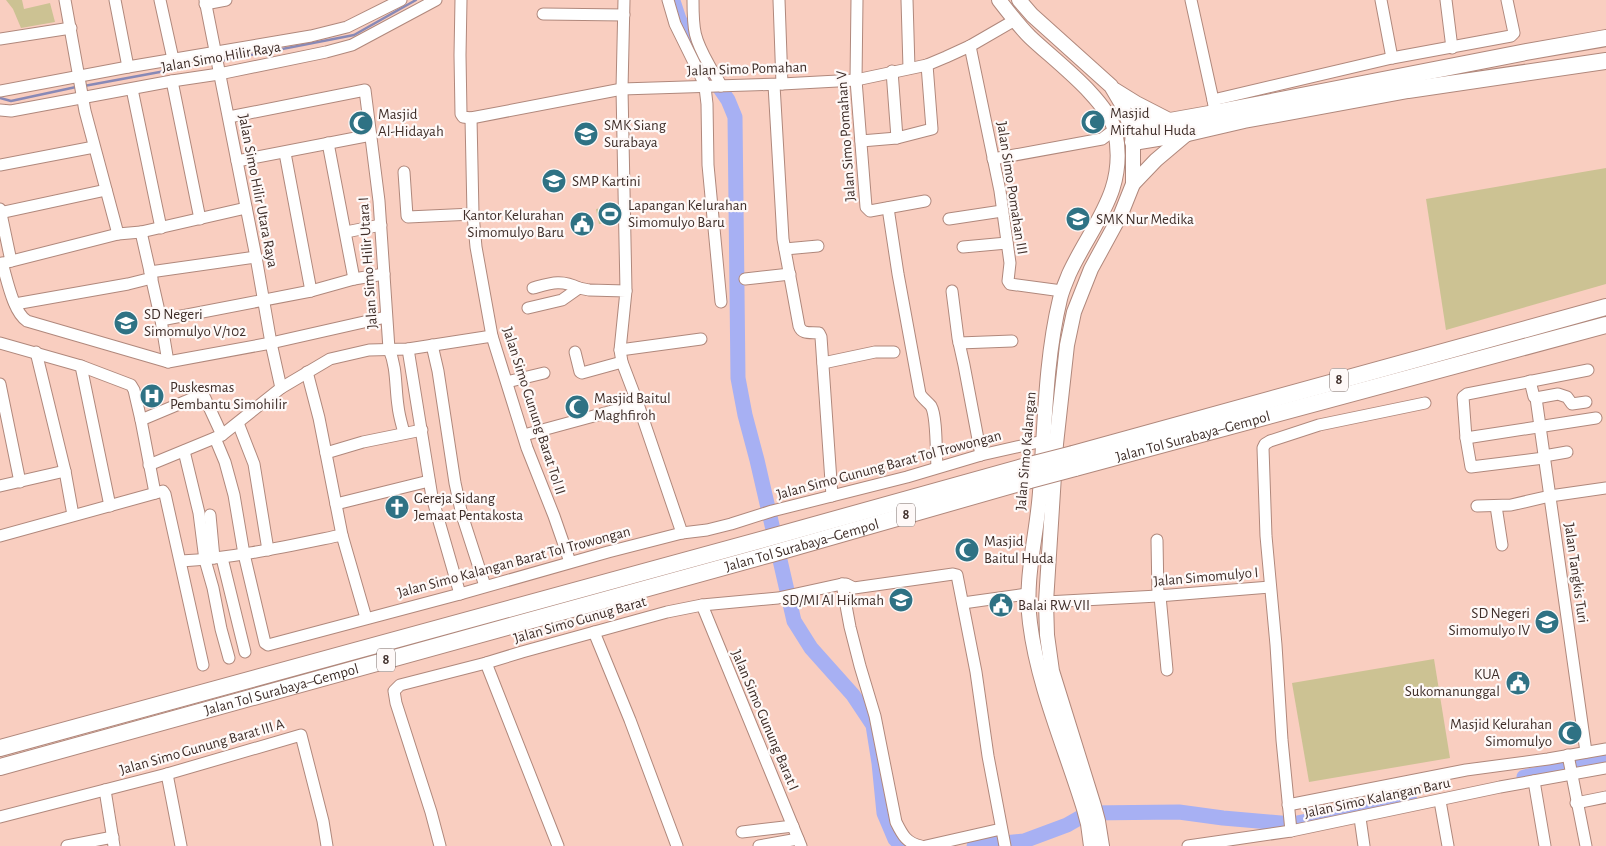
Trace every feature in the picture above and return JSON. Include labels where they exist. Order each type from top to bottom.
[{"type":"highway","points":[[1406,83],[1606,38]]},
{"type":"highway","points":[[1119,136],[1171,121],[1406,83],[1606,61]]},
{"type":"highway","points":[[1119,136],[1188,133],[1215,113]]},
{"type":"highway","name":"Jalan Tol Surabaya–Gempol","points":[[1074,461],[1606,307]]},
{"type":"highway","name":"Jalan Tol Surabaya–Gempol","points":[[0,767],[1028,473],[1606,325]]},
{"type":"highway","name":"Jalan Tol Surabaya–Gempol","points":[[0,748],[775,544]]},
{"type":"main road","points":[[999,0],[1011,22],[1070,72],[1105,110],[1119,136]]},
{"type":"main road","points":[[1018,0],[1110,86],[1136,104],[1171,121]]},
{"type":"main road","points":[[1110,86],[1121,104],[1119,136]]},
{"type":"main road","points":[[1133,184],[1156,160],[1188,133]]},
{"type":"main road","name":"Jalan Simo Kalangan","points":[[1046,672],[1046,602],[1057,442],[1067,344],[1074,312],[1090,269],[1121,214],[1133,184],[1119,136]]},
{"type":"main road","name":"Jalan Simo Kalangan","points":[[1093,823],[1030,623],[1027,594],[1040,493],[1054,326],[1062,291],[1074,263],[1106,207],[1115,185],[1118,168],[1119,136]]},
{"type":"main road","points":[[1091,846],[1093,823]]},
{"type":"main road","points":[[1093,823],[1102,846]]},
{"type":"street","points":[[65,0],[94,147],[118,234]]},
{"type":"street","points":[[114,0],[128,67]]},
{"type":"street","points":[[160,0],[173,59]]},
{"type":"street","points":[[205,2],[226,0]]},
{"type":"street","name":"Jalan Simo Hilir Raya","points":[[0,91],[81,87],[132,88],[172,81],[217,63],[346,27],[401,0]]},
{"type":"street","name":"Jalan Simo Hilir Raya","points":[[0,110],[10,111],[81,87],[128,67],[173,59],[217,63],[326,52],[352,45],[436,0]]},
{"type":"street","points":[[461,0],[461,114],[463,117],[471,118]]},
{"type":"street","points":[[624,0],[622,89],[626,291],[620,350],[622,362],[682,533]]},
{"type":"street","points":[[668,0],[675,24],[712,86]]},
{"type":"street","points":[[693,0],[694,34],[698,46],[711,69],[718,77],[712,86],[708,165],[721,302]]},
{"type":"street","points":[[779,0],[778,162],[785,249],[800,330],[820,334],[832,496]]},
{"type":"street","name":"Jalan Simo Pomahan V","points":[[857,0],[856,80],[867,210],[925,201]]},
{"type":"street","points":[[907,0],[909,68]]},
{"type":"street","points":[[1191,0],[1215,113],[1392,58],[1513,35],[1514,28],[1507,0]]},
{"type":"street","points":[[1381,0],[1392,58]]},
{"type":"street","points":[[1446,0],[1452,48]]},
{"type":"street","name":"Jalan Simo Hilir Utara Raya","points":[[205,2],[238,161],[281,388]]},
{"type":"street","points":[[543,14],[624,15]]},
{"type":"street","name":"Jalan Simo Pomahan","points":[[471,118],[622,89],[856,80],[927,64],[970,46],[1011,22]]},
{"type":"street","points":[[0,39],[70,28]]},
{"type":"street","name":"Jalan Simo Pomahan III","points":[[970,46],[1002,211],[1010,263],[1009,283],[1062,291]]},
{"type":"street","points":[[861,141],[897,138],[932,129],[927,64]]},
{"type":"street","points":[[892,71],[897,138]]},
{"type":"street","points":[[172,81],[200,219]]},
{"type":"street","points":[[132,88],[161,228]]},
{"type":"street","name":"Jalan Simo Hilir Utara I","points":[[229,117],[365,90],[381,225],[389,349],[396,378],[398,408],[404,434]]},
{"type":"street","name":"Jalan Simo Gunung Barat Tol II","points":[[471,118],[473,214],[476,247],[492,336],[524,435],[570,562]]},
{"type":"street","points":[[238,161],[285,153],[371,134]]},
{"type":"street","points":[[993,159],[1119,136]]},
{"type":"street","points":[[328,143],[354,279]]},
{"type":"street","points":[[0,165],[94,147]]},
{"type":"street","points":[[285,153],[311,290]]},
{"type":"street","points":[[404,172],[408,218],[473,214]]},
{"type":"street","points":[[106,190],[0,212],[4,263],[15,304],[22,318],[168,362],[271,343],[386,317]]},
{"type":"street","points":[[4,263],[118,234],[161,228],[246,208]]},
{"type":"street","points":[[888,208],[920,394],[932,407],[933,412],[937,467]]},
{"type":"street","points":[[949,219],[1002,211]]},
{"type":"street","points":[[346,232],[381,225]]},
{"type":"street","points":[[141,232],[161,320],[168,362]]},
{"type":"street","points":[[963,247],[1007,243]]},
{"type":"street","points":[[785,249],[818,246]]},
{"type":"street","points":[[15,304],[128,284],[151,275],[256,257]]},
{"type":"street","points":[[161,320],[384,274]]},
{"type":"street","points":[[745,279],[790,274]]},
{"type":"street","points":[[533,288],[557,282],[568,282],[579,288],[589,290],[626,291]]},
{"type":"street","points":[[528,308],[562,300],[579,288]]},
{"type":"street","points":[[952,291],[959,343],[981,455]]},
{"type":"street","points":[[149,465],[219,437],[281,388],[330,359],[369,350],[408,349],[492,336]]},
{"type":"street","points":[[620,350],[701,339]]},
{"type":"street","points":[[959,343],[1012,341]]},
{"type":"street","points":[[0,343],[81,366],[128,383],[134,390],[149,465],[160,493],[181,561],[203,665]]},
{"type":"street","points":[[432,345],[438,370],[455,483],[462,515],[485,586]]},
{"type":"street","points":[[408,349],[429,480],[460,594]]},
{"type":"street","points":[[36,352],[65,471],[73,516]]},
{"type":"street","points":[[575,352],[580,372],[582,373],[622,362]]},
{"type":"street","points":[[823,363],[875,352],[894,352]]},
{"type":"street","points":[[81,366],[110,506]]},
{"type":"street","points":[[1567,452],[1471,467],[1466,438],[1463,397],[1467,394],[1588,370]]},
{"type":"street","points":[[307,372],[326,453],[342,535],[366,618]]},
{"type":"street","points":[[507,382],[544,373]]},
{"type":"street","name":"Jalan Tangkis Turi","points":[[1530,381],[1534,397],[1536,398],[1586,752]]},
{"type":"street","points":[[0,384],[20,482]]},
{"type":"street","points":[[141,420],[203,394],[219,437],[234,495],[244,554]]},
{"type":"street","points":[[1536,398],[1558,394],[1566,397],[1572,404],[1586,402]]},
{"type":"street","points":[[1270,587],[1266,536],[1263,448],[1265,444],[1319,426],[1424,403]]},
{"type":"street","points":[[524,435],[638,404]]},
{"type":"street","points":[[1466,438],[1596,418]]},
{"type":"street","points":[[238,423],[254,464],[268,550]]},
{"type":"street","points":[[326,453],[363,442],[422,430]]},
{"type":"street","name":"Jalan Simo Gunung Barat Tol Trowongan","points":[[768,512],[907,477],[981,455],[1043,442]]},
{"type":"street","points":[[184,451],[199,513],[245,652]]},
{"type":"street","points":[[0,486],[65,471]]},
{"type":"street","points":[[336,504],[429,480]]},
{"type":"street","points":[[1477,506],[1511,505],[1550,496],[1606,488]]},
{"type":"street","points":[[0,536],[160,493]]},
{"type":"street","points":[[1496,506],[1502,545]]},
{"type":"street","name":"Jalan Simo Kalangan Barat Tol Trowongan","points":[[244,554],[265,643],[269,644],[460,594],[570,562],[682,533],[707,530],[768,512]]},
{"type":"street","points":[[210,515],[214,559],[213,588],[221,629],[230,658]]},
{"type":"street","points":[[181,561],[214,559],[342,535]]},
{"type":"street","points":[[1157,540],[1159,596],[1167,670]]},
{"type":"street","name":"Jalan Simo Gunug Barat","points":[[440,846],[396,703],[394,691],[400,685],[667,612],[702,605],[778,598],[842,584],[854,588],[956,574],[963,603]]},
{"type":"street","points":[[842,584],[850,626],[875,716],[896,822],[903,837],[913,845],[921,846]]},
{"type":"street","name":"Jalan Simomulyo I","points":[[1046,602],[1159,596],[1270,587],[1290,829]]},
{"type":"street","points":[[926,846],[1003,837],[963,603],[1027,594]]},
{"type":"street","name":"Jalan Simo Gunung Barat I","points":[[702,605],[800,843]]},
{"type":"street","points":[[594,632],[630,720],[677,846]]},
{"type":"street","points":[[486,663],[558,846]]},
{"type":"street","name":"Jalan Simo Gunung Barat III A","points":[[0,817],[167,774],[302,735],[328,846]]},
{"type":"street","points":[[1570,766],[1586,752],[1606,749]]},
{"type":"street","points":[[1570,766],[1586,846]]},
{"type":"street","points":[[1288,807],[1466,770],[1570,766],[1606,768]]},
{"type":"street","name":"Jalan Simo Kalangan Baru","points":[[1188,846],[1275,840],[1290,829],[1360,818],[1534,781],[1570,766]]},
{"type":"street","points":[[167,774],[181,846]]},
{"type":"street","points":[[1534,781],[1545,846]]},
{"type":"street","points":[[67,846],[113,841],[105,790]]},
{"type":"street","points":[[1576,803],[1606,798]]},
{"type":"street","points":[[1440,800],[1448,846]]},
{"type":"street","points":[[1360,818],[1364,846]]},
{"type":"street","points":[[742,832],[793,826]]},
{"type":"street","points":[[759,846],[800,843]]},
{"type":"shaded area","points":[[6,0],[22,0],[24,9],[50,3],[55,22],[21,28],[13,9]]},
{"type":"shaded area","points":[[1606,168],[1606,284],[1446,330],[1426,199]]},
{"type":"shaded area","name":"Lapangan Kelurahan Simomulyo Baru","points":[[621,204],[624,220],[599,224],[596,209]]},
{"type":"shaded area","points":[[1434,659],[1450,758],[1309,782],[1292,683]]},
{"type":"waterway","points":[[220,61],[354,35],[416,0]]},
{"type":"waterway","points":[[673,1],[679,19],[697,55],[728,100],[735,117],[738,378],[794,621],[811,648],[853,695],[873,725],[884,813],[895,839],[902,846]]},
{"type":"waterway","points":[[84,86],[214,62]]},
{"type":"waterway","points":[[0,98],[11,101],[76,87]]},
{"type":"waterway","points":[[1524,777],[1606,761]]},
{"type":"waterway","points":[[974,846],[1024,841],[1067,825],[1088,813],[1179,812],[1292,824],[1410,800]]},
{"type":"place","name":"Masjid Miftahul Huda","points":[[1093,122]]},
{"type":"place","name":"Masjid Al-Hidayah","points":[[361,123]]},
{"type":"place","name":"SMK Siang Surabaya","points":[[586,134]]},
{"type":"place","name":"SMP Kartini","points":[[554,181]]},
{"type":"place","name":"Lapangan Kelurahan Simomulyo Baru","points":[[610,214]]},
{"type":"place","name":"SMK Nur Medika","points":[[1078,219]]},
{"type":"place","name":"Kantor Kelurahan Simomulyo Baru","points":[[582,224]]},
{"type":"place","name":"SD Negeri Simomulyo V/102","points":[[126,323]]},
{"type":"place","name":"Puskesmas Pembantu Simohilir","points":[[152,396]]},
{"type":"place","name":"Masjid Baitul Maghfiroh","points":[[577,407]]},
{"type":"place","name":"Gereja Sidang Jemaat Pentakosta","points":[[397,507]]},
{"type":"place","name":"Masjid Baitul Huda","points":[[967,550]]},
{"type":"place","name":"SD/MI Al Hikmah","points":[[901,600]]},
{"type":"place","name":"Balai RW VII","points":[[1001,605]]},
{"type":"place","name":"SD Negeri Simomulyo IV","points":[[1547,622]]},
{"type":"place","name":"KUA Sukomanunggal","points":[[1518,683]]},
{"type":"place","name":"Masjid Kelurahan Simomulyo","points":[[1570,733]]}]
